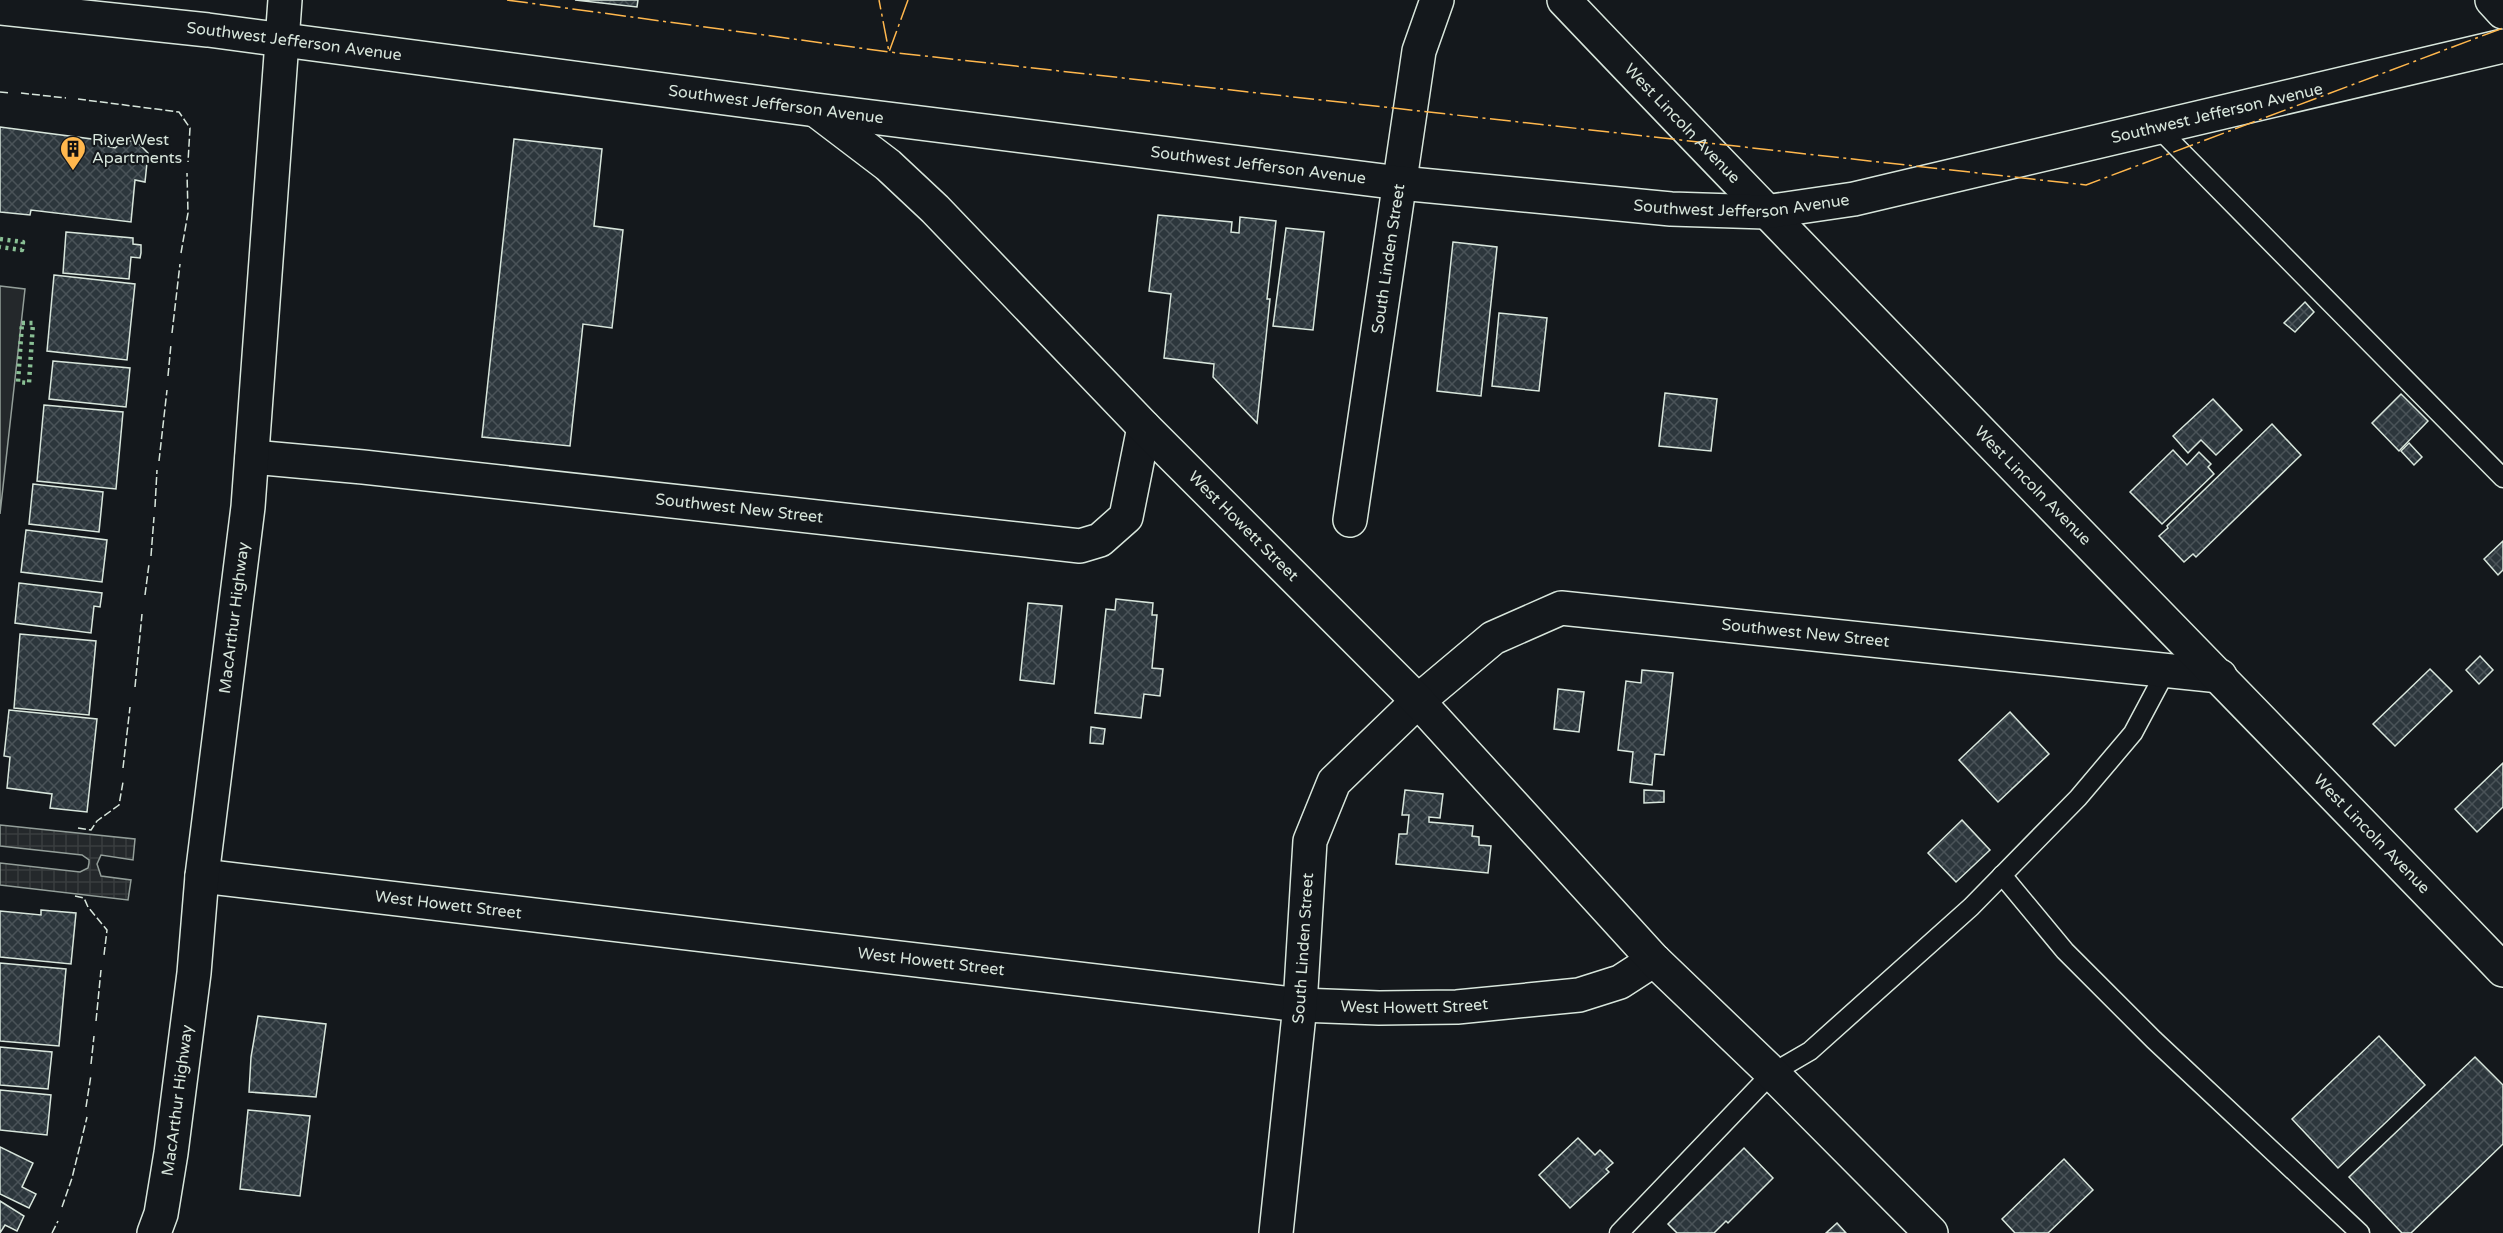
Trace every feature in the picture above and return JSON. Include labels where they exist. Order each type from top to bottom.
[{"type":"main road","name":"MacArthur Highway","points":[[154,1233],[161,1214],[171,1154],[194,974],[202,876],[229,671],[252,457],[285,0]]},
{"type":"main road","name":"South Linden Street","points":[[1350,520],[1419,51],[1437,0]]},
{"type":"main road","name":"West Lincoln Avenue","points":[[1564,0],[1765,212],[1855,301],[2503,970]]},
{"type":"main road","points":[[2492,0],[2503,12]]},
{"type":"main road","name":"Southwest Jefferson Avenue","points":[[0,8],[208,30],[816,110],[1400,183],[1671,209],[1765,212],[1854,199],[2503,46]]},
{"type":"main road","name":"West Howett Street","points":[[816,110],[888,165],[935,210],[1144,427],[1418,701],[1654,960],[1772,1073],[1931,1233]]},
{"type":"main road","name":"Southwest New Street","points":[[252,457],[363,467],[1080,546],[1100,540],[1126,518],[1144,427]]},
{"type":"main road","name":"Southwest New Street","points":[[1418,701],[1493,638],[1561,608],[2220,676]]},
{"type":"main road","name":"South Linden Street","points":[[1276,1233],[1300,1005],[1310,841],[1334,782],[1418,701]]},
{"type":"main road","name":"West Howett Street","points":[[202,876],[1300,1005],[1379,1008],[1457,1007],[1579,995],[1620,982],[1654,960]]},
{"type":"lane","points":[[2158,128],[2503,478]]},
{"type":"lane","points":[[1619,1233],[1772,1073],[1810,1051],[1971,907],[2078,798],[2133,733],[2166,671]]},
{"type":"lane","points":[[2002,875],[2065,951],[2154,1040],[2360,1233]]},
{"type":"shaded area","points":[[0,286],[25,289],[0,514]]},
{"type":"shaded area","points":[[0,825],[135,839],[133,860],[101,855],[97,864],[101,876],[131,880],[128,900],[0,885],[0,863],[80,872],[88,868],[89,860],[82,855],[0,846]]},
{"type":"building","points":[[575,0],[638,0],[637,7]]},
{"type":"building","name":"RiverWest Apartments","points":[[0,127],[107,141],[106,146],[115,148],[125,140],[137,142],[148,153],[145,182],[135,180],[131,222],[31,210],[30,215],[0,212]]},
{"type":"building","points":[[514,139],[602,149],[594,226],[623,230],[612,328],[583,324],[570,446],[482,437]]},
{"type":"building","points":[[1158,215],[1232,222],[1231,232],[1239,233],[1240,217],[1276,221],[1257,423],[1213,377],[1214,364],[1164,358],[1171,294],[1149,291]]},
{"type":"building","points":[[1286,228],[1324,232],[1313,330],[1273,326]]},
{"type":"building","points":[[66,232],[133,238],[133,244],[141,245],[141,253],[140,258],[131,257],[129,279],[63,273]]},
{"type":"building","points":[[1453,242],[1497,247],[1481,396],[1437,391]]},
{"type":"building","points":[[54,275],[135,284],[127,360],[47,351]]},
{"type":"building","points":[[2305,302],[2314,312],[2295,332],[2284,323]]},
{"type":"building","points":[[1499,313],[1547,318],[1539,391],[1492,386]]},
{"type":"building","points":[[53,361],[130,368],[126,407],[49,399]]},
{"type":"building","points":[[1665,393],[1717,399],[1711,451],[1659,446]]},
{"type":"building","points":[[2401,394],[2428,421],[2399,451],[2372,423]]},
{"type":"building","points":[[2213,399],[2242,430],[2216,455],[2201,440],[2188,453],[2173,436]]},
{"type":"building","points":[[44,405],[123,412],[116,489],[37,481]]},
{"type":"building","points":[[2272,424],[2301,455],[2196,557],[2193,554],[2184,562],[2159,536]]},
{"type":"building","points":[[2409,443],[2422,457],[2414,465],[2401,451]]},
{"type":"building","points":[[2173,450],[2187,465],[2199,452],[2211,464],[2208,467],[2214,474],[2162,524],[2130,492]]},
{"type":"building","points":[[33,484],[103,492],[99,532],[29,524]]},
{"type":"building","points":[[26,530],[107,540],[102,582],[21,572]]},
{"type":"building","points":[[2503,541],[2503,570],[2498,575],[2484,559]]},
{"type":"building","points":[[19,583],[102,593],[100,607],[94,606],[91,633],[15,623]]},
{"type":"building","points":[[1116,599],[1153,603],[1152,615],[1157,615],[1152,668],[1163,669],[1160,696],[1144,694],[1141,718],[1095,713],[1106,609],[1115,610]]},
{"type":"building","points":[[1028,603],[1062,606],[1054,684],[1020,680]]},
{"type":"building","points":[[20,634],[96,641],[89,715],[14,708]]},
{"type":"building","points":[[2480,656],[2493,670],[2479,684],[2466,670]]},
{"type":"building","points":[[2430,669],[2452,691],[2395,746],[2373,724]]},
{"type":"building","points":[[1642,670],[1673,673],[1664,755],[1655,754],[1652,785],[1630,782],[1633,752],[1618,750],[1626,681],[1641,683]]},
{"type":"building","points":[[1558,689],[1584,692],[1579,732],[1554,729]]},
{"type":"building","points":[[9,710],[97,719],[87,812],[50,808],[52,794],[7,788],[10,757],[4,756]]},
{"type":"building","points":[[2010,712],[2049,754],[1998,802],[1959,760]]},
{"type":"building","points":[[1091,727],[1105,729],[1103,744],[1090,743]]},
{"type":"building","points":[[2503,763],[2503,807],[2477,832],[2455,809]]},
{"type":"building","points":[[1405,790],[1443,794],[1440,818],[1429,817],[1429,822],[1473,826],[1472,836],[1479,837],[1479,845],[1491,846],[1488,873],[1396,864],[1399,834],[1407,834],[1409,815],[1402,815]]},
{"type":"building","points":[[1644,790],[1664,791],[1664,802],[1644,803]]},
{"type":"building","points":[[1962,820],[1990,850],[1956,882],[1928,853]]},
{"type":"building","points":[[41,910],[76,913],[71,964],[0,957],[0,911],[41,915]]},
{"type":"building","points":[[0,963],[66,969],[59,1046],[0,1041]]},
{"type":"building","points":[[258,1016],[326,1024],[316,1097],[249,1092],[251,1057]]},
{"type":"building","points":[[2379,1036],[2425,1085],[2338,1168],[2292,1119]]},
{"type":"building","points":[[0,1047],[52,1052],[48,1089],[0,1085]]},
{"type":"building","points":[[2475,1057],[2503,1085],[2503,1144],[2411,1233],[2402,1233],[2349,1177]]},
{"type":"building","points":[[0,1090],[51,1095],[47,1135],[0,1130]]},
{"type":"building","points":[[248,1110],[310,1116],[300,1196],[240,1189]]},
{"type":"building","points":[[1578,1138],[1595,1155],[1600,1150],[1613,1163],[1606,1169],[1609,1172],[1570,1208],[1539,1175]]},
{"type":"building","points":[[0,1147],[33,1163],[22,1187],[36,1194],[29,1208],[0,1194]]},
{"type":"building","points":[[1744,1148],[1773,1178],[1728,1223],[1726,1221],[1714,1233],[1677,1233],[1668,1224]]},
{"type":"building","points":[[2064,1159],[2093,1190],[2048,1233],[2015,1233],[2002,1219]]},
{"type":"building","points":[[0,1201],[24,1216],[17,1231],[5,1225],[0,1233]]},
{"type":"building","points":[[1837,1223],[1846,1233],[1826,1233]]},
{"type":"hedge","points":[[0,239],[23,242],[22,250],[0,247]]},
{"type":"hedge","points":[[22,323],[33,323],[29,383],[18,382],[22,323]]},
{"type":"fence","points":[[0,92],[10,93]]},
{"type":"fence","points":[[21,93],[66,98]]},
{"type":"fence","points":[[78,99],[179,112],[190,128],[188,162]]},
{"type":"fence","points":[[181,253],[188,213],[187,173]]},
{"type":"fence","points":[[172,333],[180,264]]},
{"type":"fence","points":[[168,376],[171,344]]},
{"type":"fence","points":[[159,461],[167,390]]},
{"type":"fence","points":[[155,507],[157,470]]},
{"type":"fence","points":[[151,556],[154,517]]},
{"type":"fence","points":[[145,595],[149,564]]},
{"type":"fence","points":[[135,687],[142,614]]},
{"type":"fence","points":[[123,768],[130,707]]},
{"type":"fence","points":[[78,828],[91,830],[97,821],[119,805],[123,782]]},
{"type":"fence","points":[[75,896],[84,898],[88,907],[107,930],[104,955]]},
{"type":"fence","points":[[96,1021],[101,970]]},
{"type":"fence","points":[[91,1064],[94,1036]]},
{"type":"fence","points":[[86,1107],[91,1075]]},
{"type":"fence","points":[[62,1207],[72,1178],[87,1117]]},
{"type":"fence","points":[[52,1233],[58,1221]]},
{"type":"power","points":[[507,0],[889,52],[879,0]]},
{"type":"power","points":[[908,0],[889,52],[2086,185],[2503,28]]},
{"type":"place","name":"RiverWest Apartments","points":[[73,172]]}]
